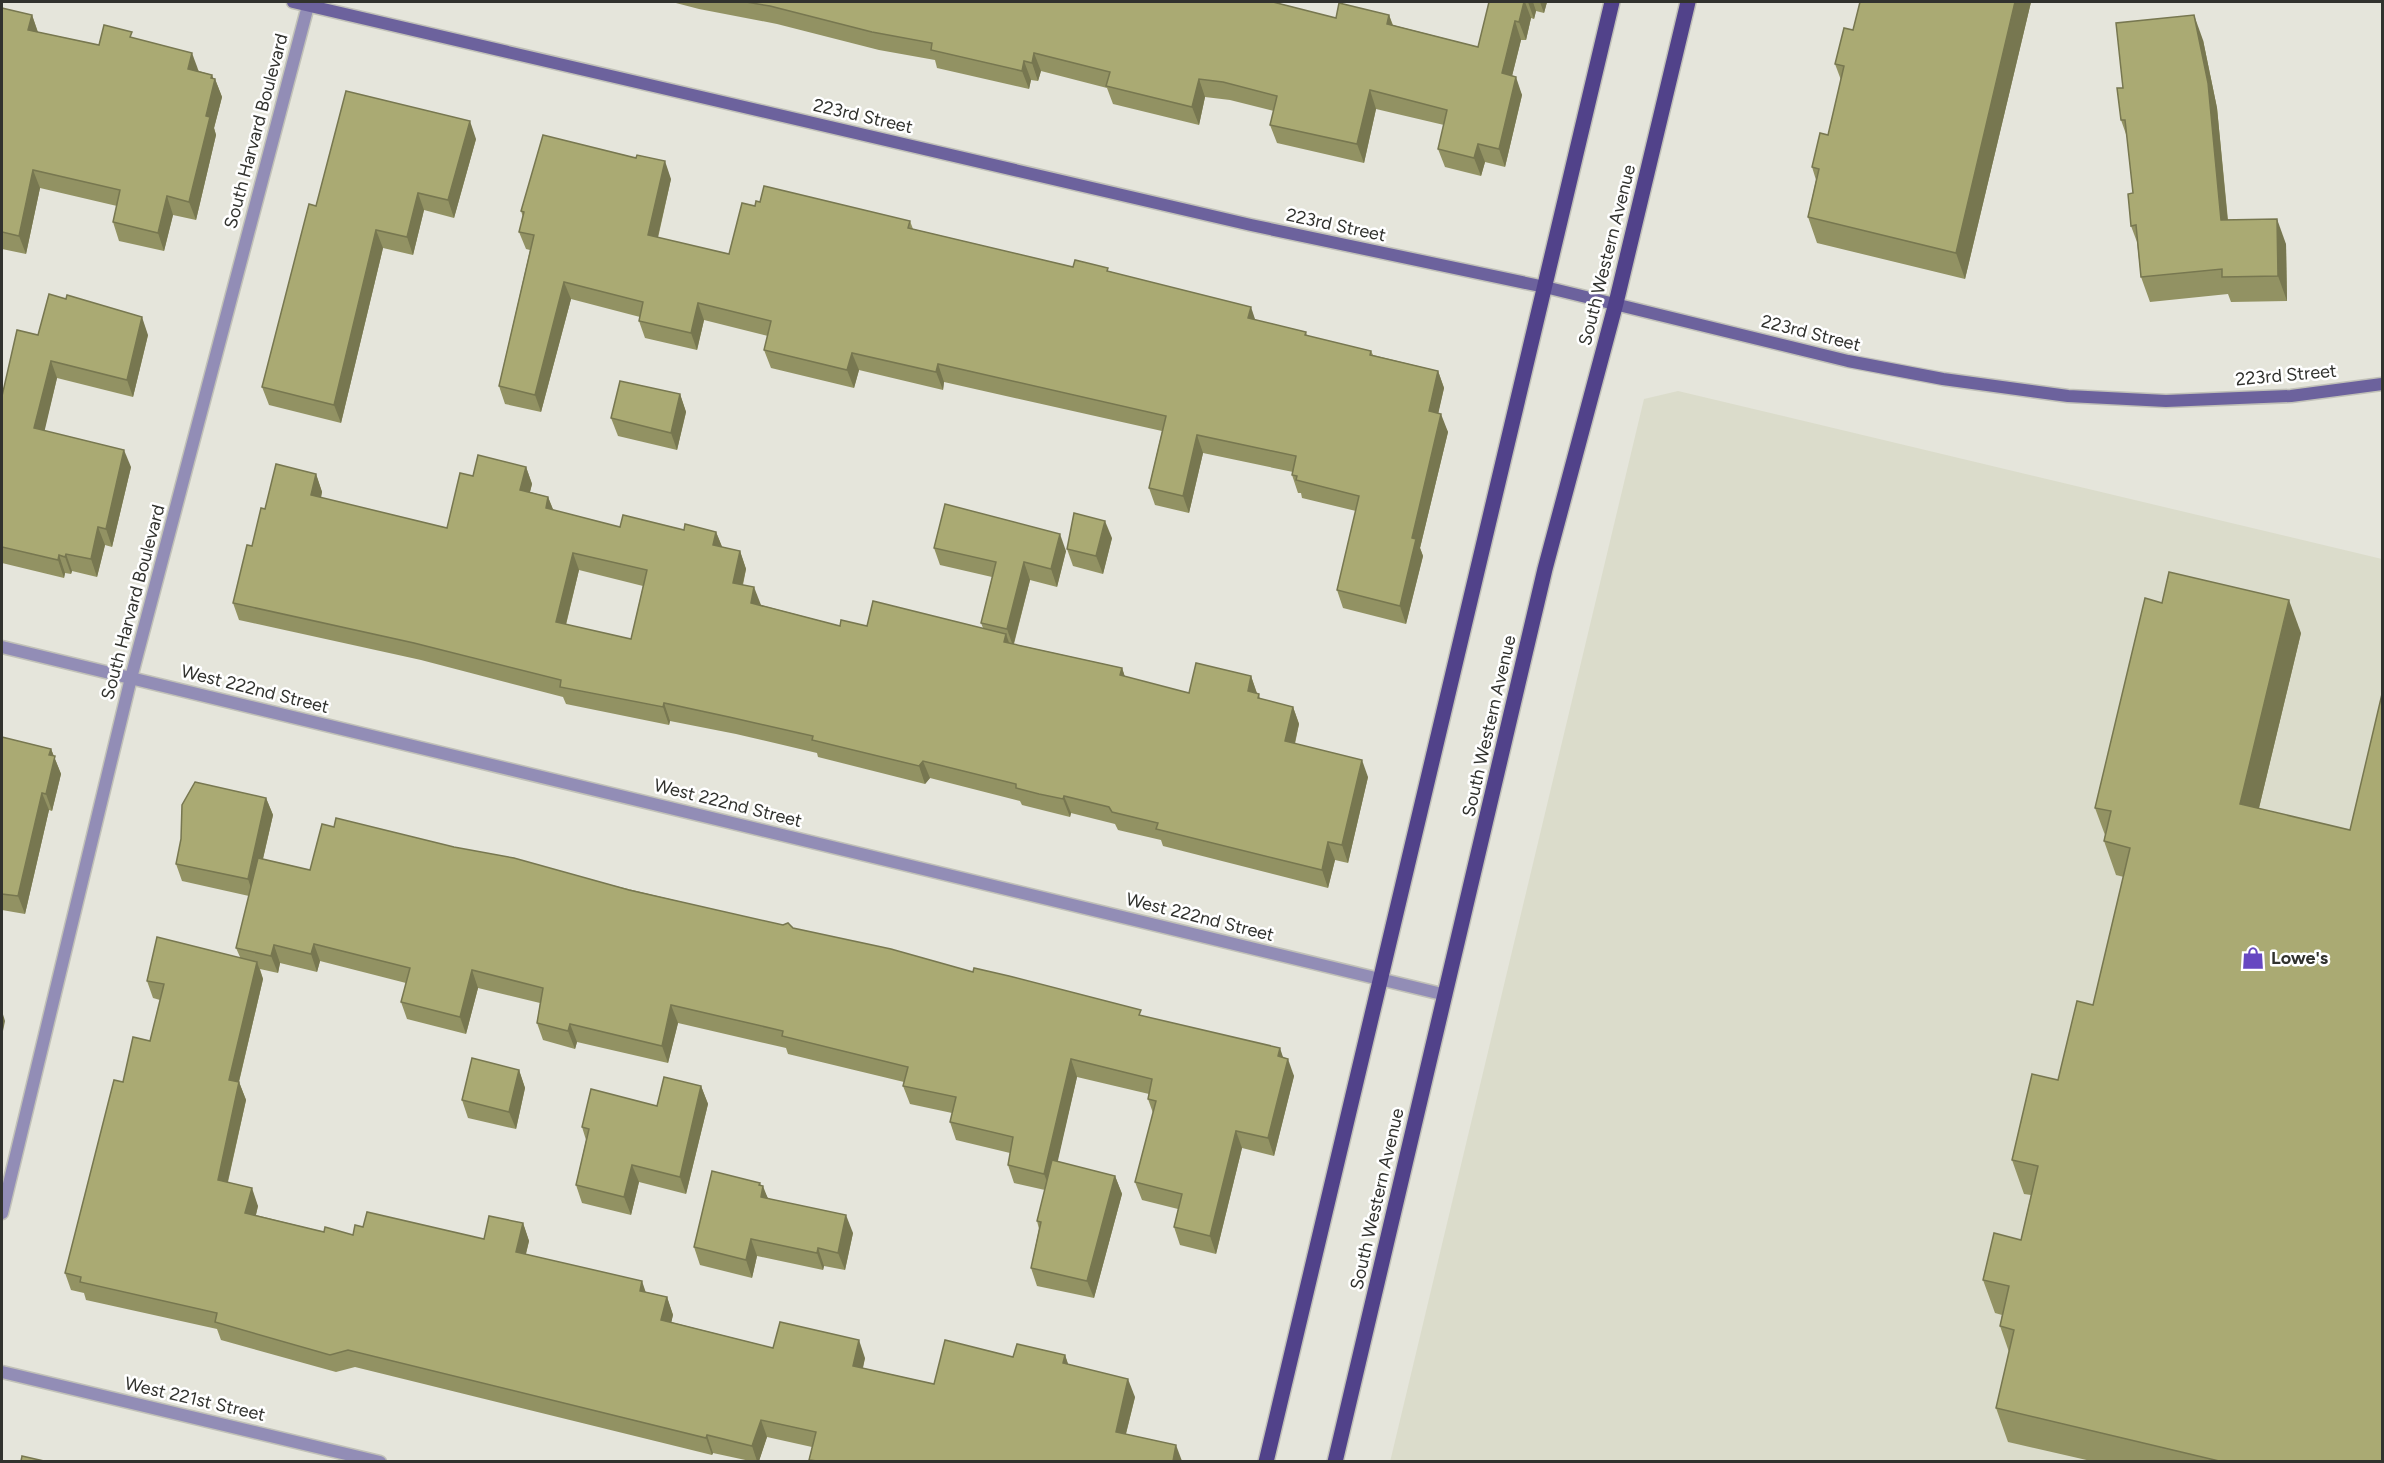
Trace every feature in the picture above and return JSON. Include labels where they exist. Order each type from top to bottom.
[{"type":"main road","name":"223rd Street","points":[[293,2],[309,3],[1251,225],[1545,287],[1848,361],[1943,379],[2068,396],[2177,400],[2291,396],[2382,384]]},
{"type":"main road","points":[[1266,1461],[1612,2]]},
{"type":"main road","name":"South Western Avenue","points":[[1335,1461],[1545,569],[1616,303],[1688,2]]},
{"type":"street","name":"South Harvard Boulevard","points":[[2,1213],[131,678],[309,3]]},
{"type":"street","name":"West 222nd Street","points":[[2,647],[1446,995]]},
{"type":"street","name":"West 221st Street","points":[[2,1372],[380,1461]]},
{"type":"shaded area","points":[[1678,391],[2382,559],[2382,1461],[1390,1462],[1644,399]]},
{"type":"building","points":[[746,2],[1273,2],[1336,18],[1339,3],[1389,15],[1387,24],[1478,47],[1489,2],[1524,2],[1519,22],[1515,21],[1502,73],[1516,77],[1499,149],[1478,144],[1474,158],[1438,149],[1447,110],[1370,90],[1357,144],[1270,125],[1277,96],[1223,82],[1199,79],[1192,107],[1106,86],[1110,72],[1034,53],[1032,63],[1024,61],[1022,71],[931,50],[932,43],[872,32]]},
{"type":"building","points":[[1860,2],[2015,2],[1956,253],[1808,217],[1819,169],[1812,167],[1820,133],[1828,135],[1844,66],[1835,64],[1844,28],[1853,30]]},
{"type":"building","points":[[2,8],[32,15],[28,30],[99,45],[104,25],[132,32],[130,37],[192,53],[188,69],[212,75],[211,78],[215,79],[206,116],[210,117],[189,202],[167,196],[158,233],[113,222],[120,190],[33,170],[19,236],[2,232]]},
{"type":"building","points":[[2194,15],[2208,83],[2221,220],[2277,219],[2278,276],[2222,277],[2222,269],[2141,277],[2136,225],[2131,226],[2128,194],[2133,193],[2125,120],[2121,120],[2117,88],[2123,88],[2116,23]]},
{"type":"building","points":[[346,91],[470,121],[448,200],[418,193],[407,237],[376,230],[334,405],[262,387],[309,204],[316,206]]},
{"type":"building","points":[[543,135],[636,158],[637,155],[665,161],[648,235],[729,254],[742,203],[755,206],[756,201],[760,202],[764,186],[910,221],[908,228],[1073,267],[1075,260],[1108,268],[1107,271],[1251,307],[1248,318],[1371,351],[1370,355],[1438,371],[1429,411],[1441,414],[1412,538],[1416,539],[1400,606],[1337,590],[1359,496],[1296,480],[1297,476],[1292,475],[1296,456],[1197,435],[1183,496],[1149,488],[1166,416],[938,364],[936,372],[852,353],[847,370],[764,350],[771,321],[698,303],[691,333],[639,321],[643,302],[564,282],[535,395],[499,386],[534,235],[519,232],[524,212],[521,211]]},
{"type":"building","points":[[49,294],[66,299],[67,295],[142,317],[127,380],[51,361],[34,428],[124,450],[106,529],[98,527],[91,559],[66,554],[65,557],[59,555],[58,560],[2,547],[2,396],[17,330],[38,335]]},
{"type":"building","points":[[620,381],[680,394],[671,433],[611,418]]},
{"type":"building","points":[[478,455],[526,467],[520,490],[548,497],[546,508],[620,527],[623,515],[684,530],[685,524],[716,532],[713,545],[740,551],[733,583],[754,587],[751,603],[840,626],[841,620],[867,626],[873,601],[1006,634],[1004,642],[1122,668],[1120,675],[1189,693],[1196,663],[1251,676],[1248,691],[1259,694],[1258,698],[1293,707],[1285,741],[1362,760],[1342,845],[1328,842],[1322,870],[1156,829],[1158,823],[1112,812],[1109,807],[1064,796],[1063,799],[1039,794],[1016,788],[1016,784],[923,761],[919,766],[812,740],[813,736],[729,717],[664,703],[663,707],[560,687],[561,680],[414,643],[233,603],[247,545],[252,546],[261,508],[265,509],[276,464],[316,474],[311,495],[447,528],[460,473],[473,476]],"holes":[[[573,553],[647,570],[631,639],[556,622]]]},
{"type":"building","points":[[945,504],[1060,534],[1051,569],[1024,562],[1007,629],[981,623],[996,562],[934,548]]},
{"type":"building","points":[[1074,513],[1105,521],[1096,556],[1067,549]]},
{"type":"building","name":"Lowe's","points":[[2169,572],[2289,600],[2240,804],[2350,830],[2382,694],[2382,1461],[2219,1461],[1996,1408],[2014,1330],[2000,1326],[2009,1286],[1983,1280],[1994,1233],[2021,1240],[2038,1166],[2012,1160],[2032,1074],[2058,1080],[2077,1001],[2093,1005],[2130,848],[2104,841],[2111,811],[2095,808],[2145,598],[2162,603]]},
{"type":"building","points":[[2,737],[51,749],[49,755],[55,756],[46,794],[42,793],[18,896],[2,894]]},
{"type":"building","points":[[195,782],[266,798],[248,879],[176,864],[181,839],[182,805]]},
{"type":"building","points":[[336,818],[454,847],[514,858],[629,890],[783,925],[788,923],[793,928],[891,949],[973,972],[974,968],[1009,976],[1141,1010],[1139,1015],[1280,1048],[1278,1056],[1288,1059],[1268,1138],[1236,1131],[1210,1236],[1174,1227],[1182,1194],[1135,1182],[1156,1101],[1148,1099],[1152,1079],[1071,1059],[1044,1174],[1008,1165],[1013,1137],[950,1122],[956,1097],[903,1086],[908,1067],[782,1036],[783,1031],[671,1005],[662,1046],[570,1024],[568,1031],[537,1023],[543,988],[472,970],[460,1017],[401,1002],[410,968],[314,944],[311,954],[274,945],[271,956],[236,948],[258,858],[310,870],[322,824],[334,827]]},
{"type":"building","points":[[157,937],[257,962],[229,1080],[239,1082],[218,1180],[252,1188],[245,1213],[324,1232],[325,1227],[353,1235],[355,1225],[363,1227],[367,1212],[484,1239],[489,1216],[523,1223],[516,1252],[642,1281],[640,1291],[667,1297],[661,1320],[773,1348],[780,1322],[859,1340],[853,1366],[934,1384],[945,1340],[1013,1357],[1017,1344],[1065,1355],[1063,1363],[1128,1379],[1116,1432],[1176,1445],[1173,1461],[809,1460],[816,1432],[761,1420],[752,1446],[707,1435],[706,1438],[348,1350],[330,1355],[215,1322],[217,1313],[80,1282],[81,1277],[65,1273],[114,1080],[123,1082],[133,1037],[150,1041],[164,984],[147,981]]},
{"type":"building","points":[[472,1058],[519,1070],[509,1112],[462,1100]]},
{"type":"building","points":[[664,1077],[701,1086],[680,1177],[632,1165],[624,1197],[576,1185],[589,1129],[582,1127],[591,1089],[657,1106]]},
{"type":"building","points":[[1052,1160],[1115,1176],[1087,1281],[1031,1268],[1041,1222],[1037,1221]]},
{"type":"building","points":[[712,1171],[760,1183],[759,1185],[763,1186],[761,1197],[846,1215],[838,1253],[818,1248],[817,1253],[751,1239],[746,1260],[694,1247]]},
{"type":"building","points":[[22,1456],[44,1461],[21,1461]]},
{"type":"place","name":"Lowe's","points":[[2253,958]]}]
